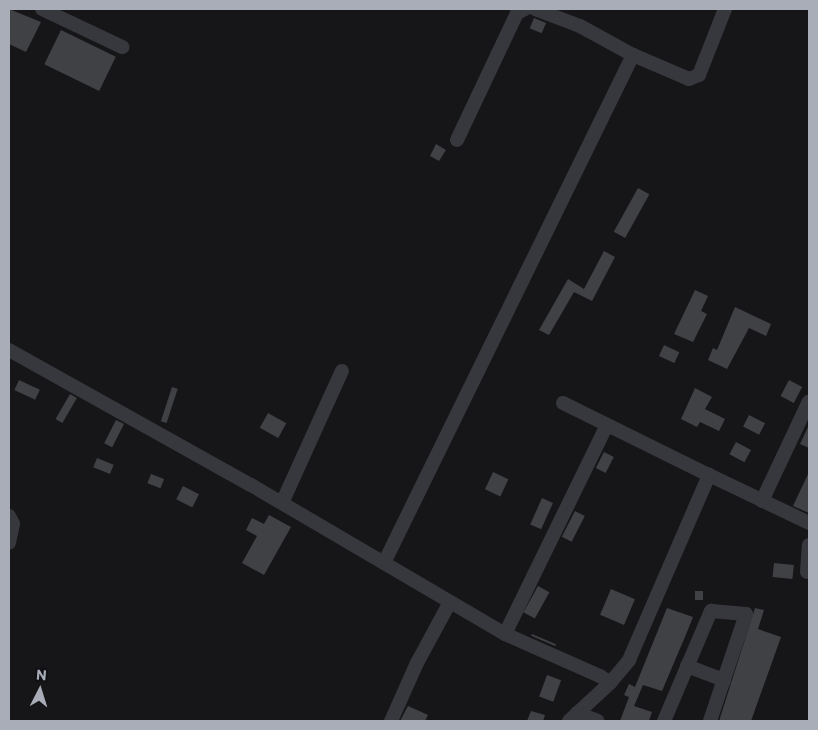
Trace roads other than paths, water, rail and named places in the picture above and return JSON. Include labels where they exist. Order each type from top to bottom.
[{"type":"street","points":[[42,9],[122,46]]},
{"type":"street","points":[[457,140],[517,13],[524,9]]},
{"type":"street","points":[[535,9],[580,26],[633,55],[683,79],[694,78],[699,75],[725,9]]},
{"type":"street","points":[[384,563],[633,55]]},
{"type":"street","points":[[9,350],[282,503],[506,634],[610,683]]},
{"type":"street","points":[[282,503],[342,371]]},
{"type":"street","points":[[762,501],[809,401]]},
{"type":"street","points":[[563,403],[606,426],[809,523]]},
{"type":"street","points":[[506,634],[606,426]]},
{"type":"street","points":[[573,717],[610,683],[629,660],[709,475]]},
{"type":"street","points":[[9,516],[13,524],[9,543]]},
{"type":"street","points":[[807,572],[809,545]]},
{"type":"street","points":[[391,721],[417,663],[450,602]]},
{"type":"street","points":[[664,721],[711,611],[746,614],[710,721]]},
{"type":"street","points":[[687,666],[724,680]]},
{"type":"street","points":[[573,717],[598,721]]}]
